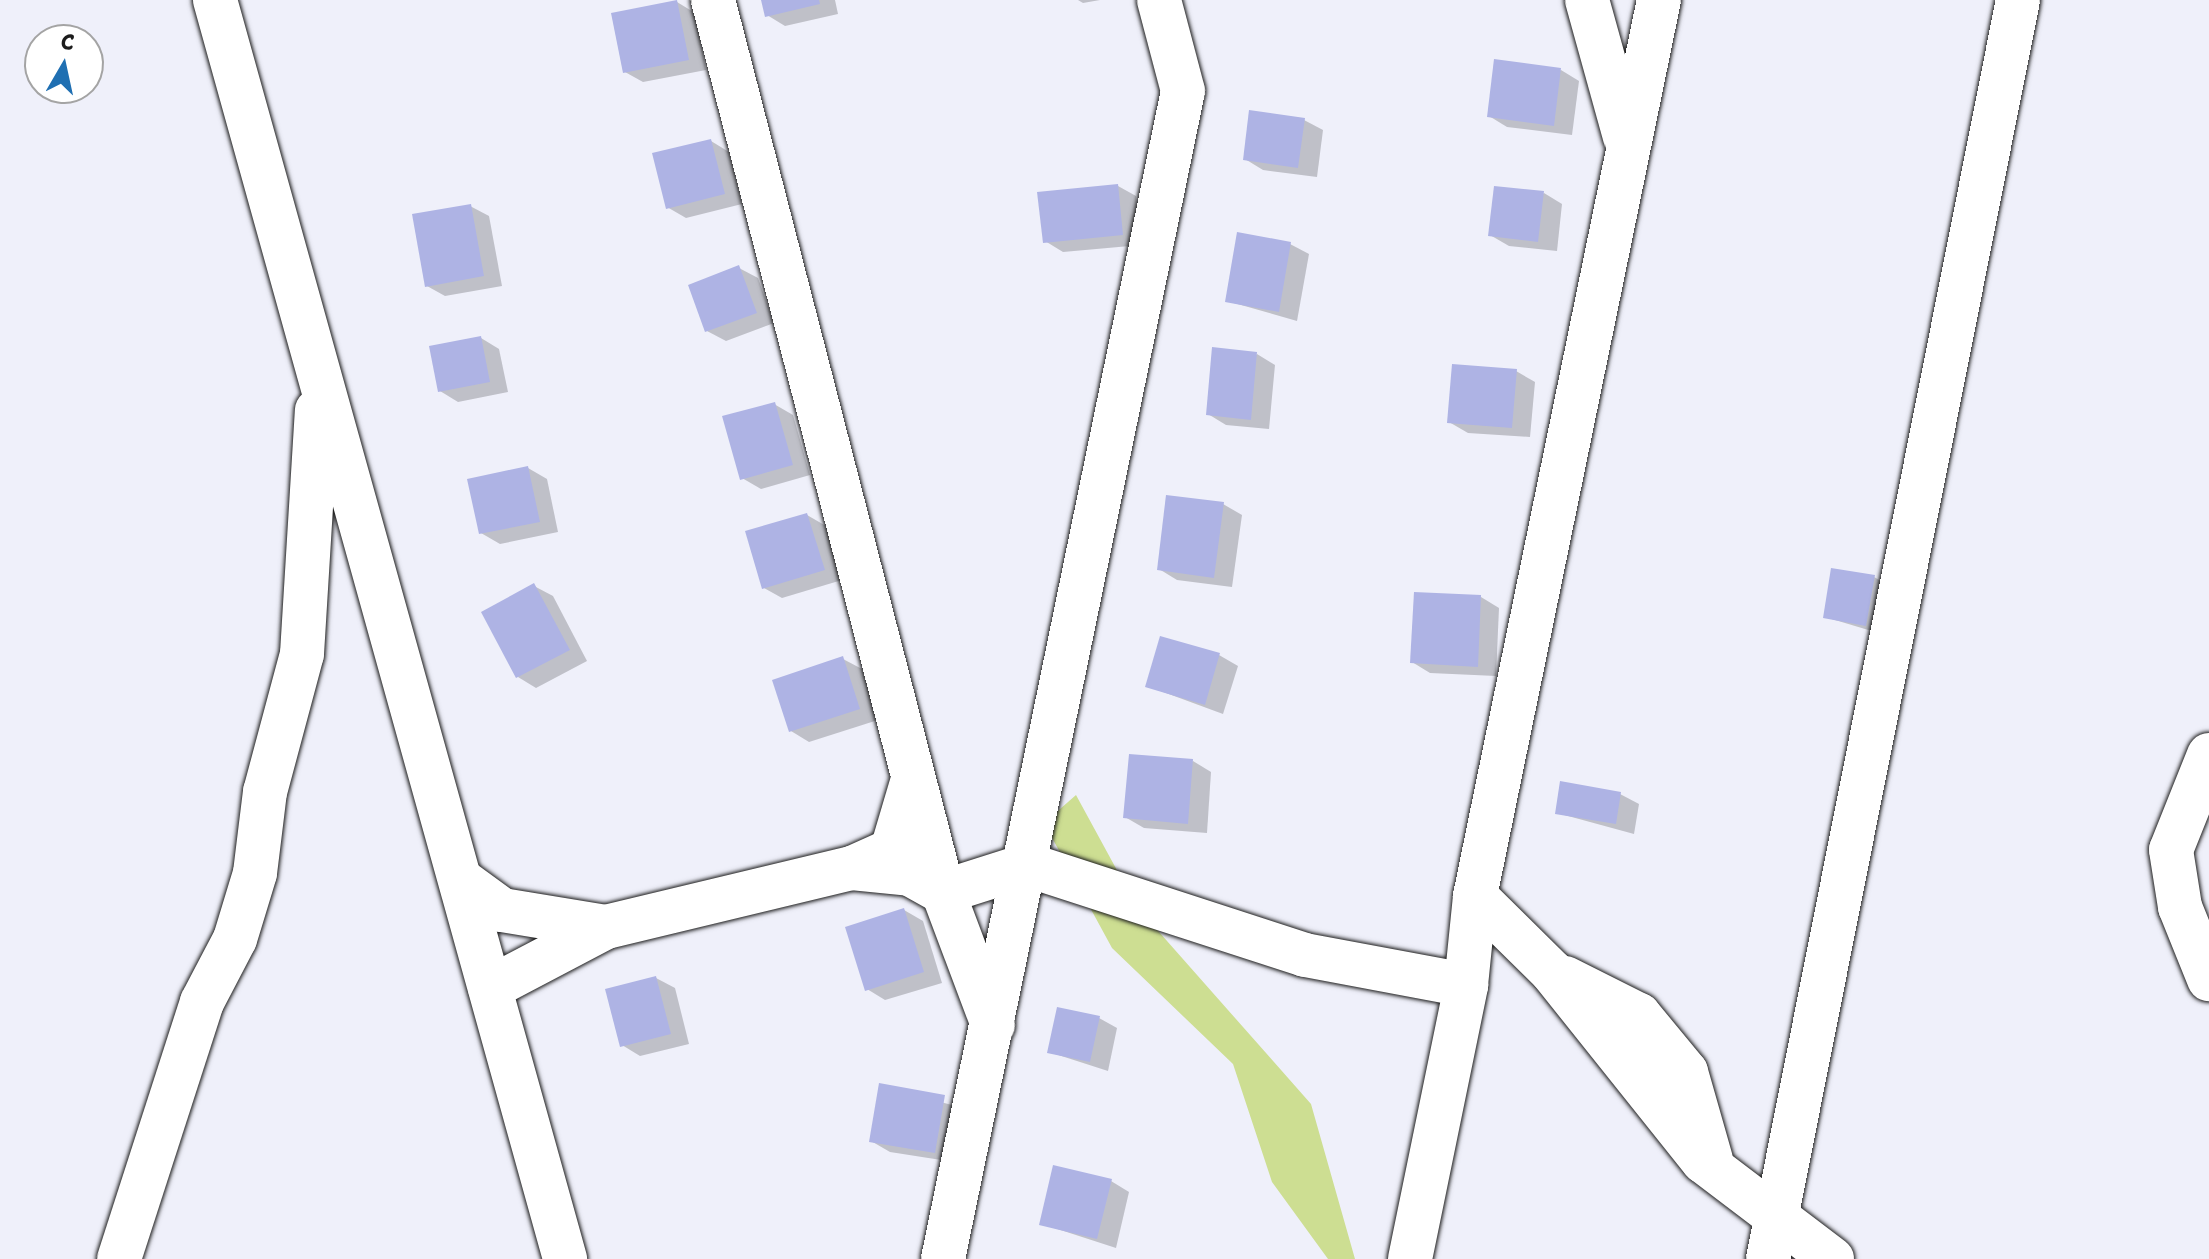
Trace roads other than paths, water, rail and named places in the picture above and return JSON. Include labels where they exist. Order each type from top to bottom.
[{"type":"street","points":[[215,0],[565,1259]]},
{"type":"street","points":[[713,0],[943,892],[993,1025]]},
{"type":"street","points":[[943,1259],[1028,865],[1183,91],[1159,0]]},
{"type":"street","points":[[1587,0],[1627,143]]},
{"type":"street","points":[[1410,1259],[1466,985],[1475,896],[1627,143],[1659,0]]},
{"type":"street","points":[[1768,1259],[2018,0]]},
{"type":"street","points":[[119,1259],[171,1088],[255,873],[265,792],[302,654],[319,380]]},
{"type":"street","points":[[2209,755],[2171,850],[2180,907],[2209,979]]},
{"type":"street","points":[[490,988],[606,927],[852,868],[892,850],[913,776]]},
{"type":"street","points":[[852,868],[910,874],[943,892],[1028,865],[1305,955],[1466,985]]},
{"type":"street","points":[[461,880],[502,910],[606,927]]},
{"type":"street","points":[[1475,896],[1552,972],[1714,1170],[1832,1259]]}]
